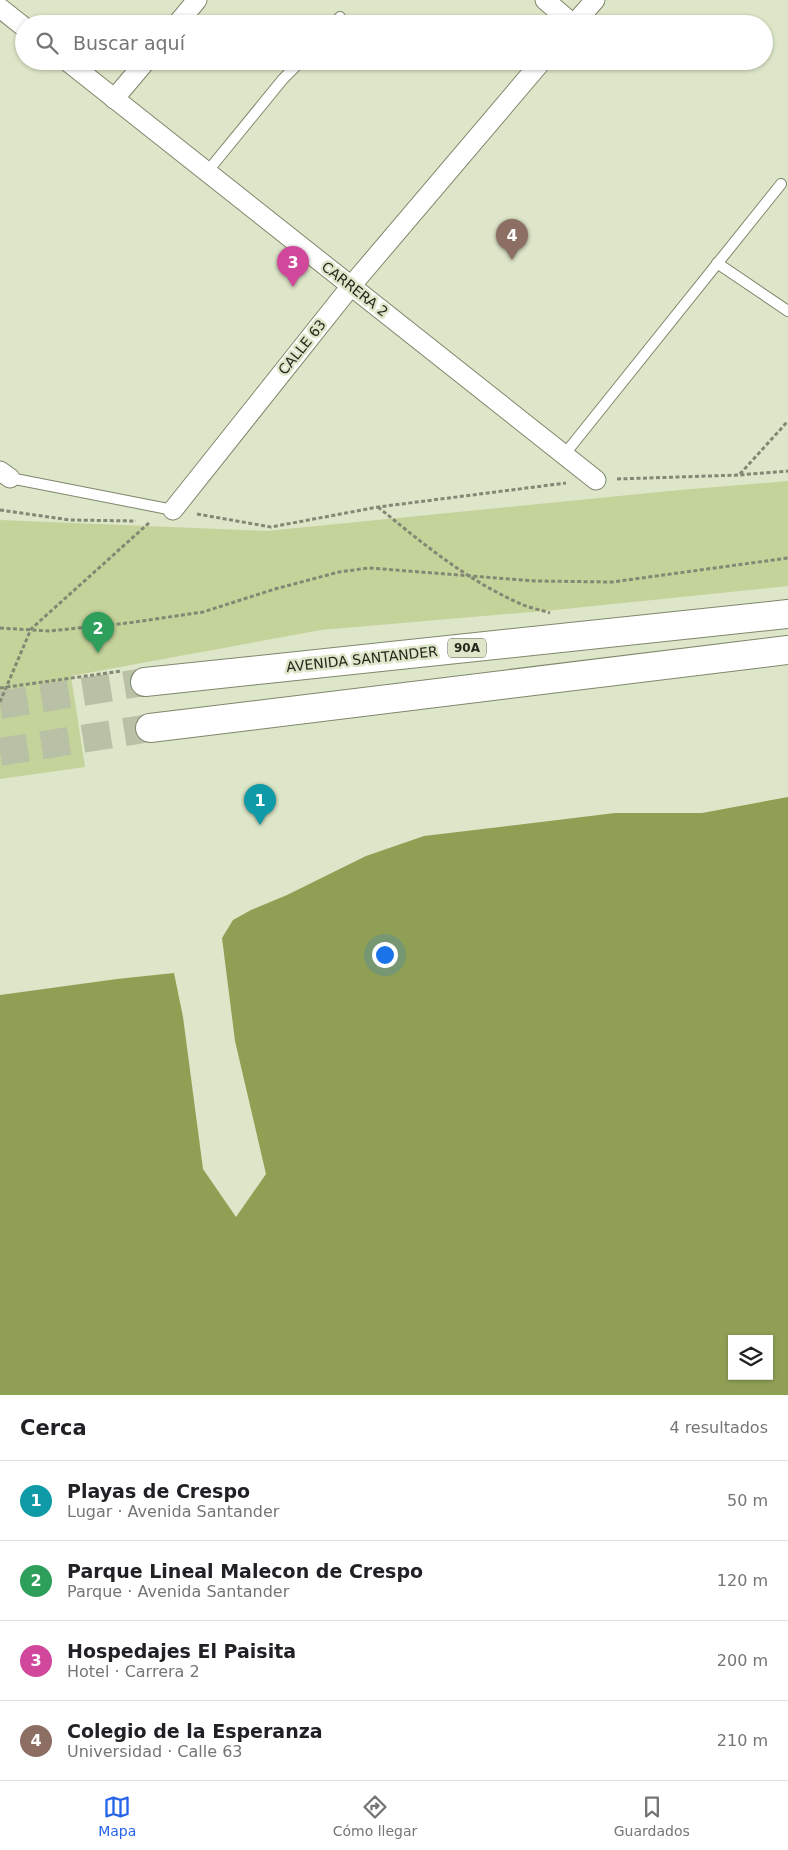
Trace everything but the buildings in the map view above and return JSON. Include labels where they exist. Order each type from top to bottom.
[{"type":"highway","name":"AVENIDA SANTANDER","points":[[145,682],[788,614]]},
{"type":"highway","points":[[150,728],[788,650]]},
{"type":"street","points":[[184,15],[197,0]]},
{"type":"street","points":[[545,0],[563,15]]},
{"type":"street","points":[[582,15],[595,0]]},
{"type":"street","points":[[0,8],[15,20]]},
{"type":"street","name":"CARRERA 2","points":[[78,70],[596,480]]},
{"type":"street","points":[[114,99],[138,70]]},
{"type":"street","name":"CALLE 63","points":[[173,510],[351,286],[534,70]]},
{"type":"lane","points":[[207,172],[292,70]]},
{"type":"lane","points":[[564,455],[781,184]]},
{"type":"lane","points":[[717,263],[788,312]]},
{"type":"lane","points":[[5,474],[173,510]]},
{"type":"path","points":[[739,475],[788,421]]},
{"type":"path","points":[[0,702],[31,630],[150,521],[173,510],[271,527],[378,507],[596,480],[739,475],[788,471]]},
{"type":"path","points":[[378,507],[468,576],[522,605],[552,613]]},
{"type":"path","points":[[0,510],[70,520],[150,521]]},
{"type":"path","points":[[0,628],[58,630],[128,623],[203,612],[330,575],[369,568],[536,581],[612,582],[788,558]]},
{"type":"shaded area","points":[[788,481],[788,586],[555,610],[321,630],[71,676],[85,767],[0,779],[0,520],[266,531]]},
{"type":"shaded area","points":[[788,797],[788,1395],[0,1395],[0,995],[174,973],[183,1017],[203,1169],[236,1217],[266,1174],[235,1041],[222,938],[233,920],[366,856],[424,836],[615,813],[702,813]]},
{"type":"tunnel","points":[[0,705],[145,682]]},
{"type":"tunnel","points":[[0,752],[150,728]]},
{"type":"place","name":"Colegio de la Esperanza","points":[[512,260]]},
{"type":"place","name":"Hospedajes El Paisita","points":[[293,287]]},
{"type":"place","name":"Parque Lineal Malecon de Crespo","points":[[98,653]]},
{"type":"place","name":"Playas de Crespo","points":[[260,825]]}]
